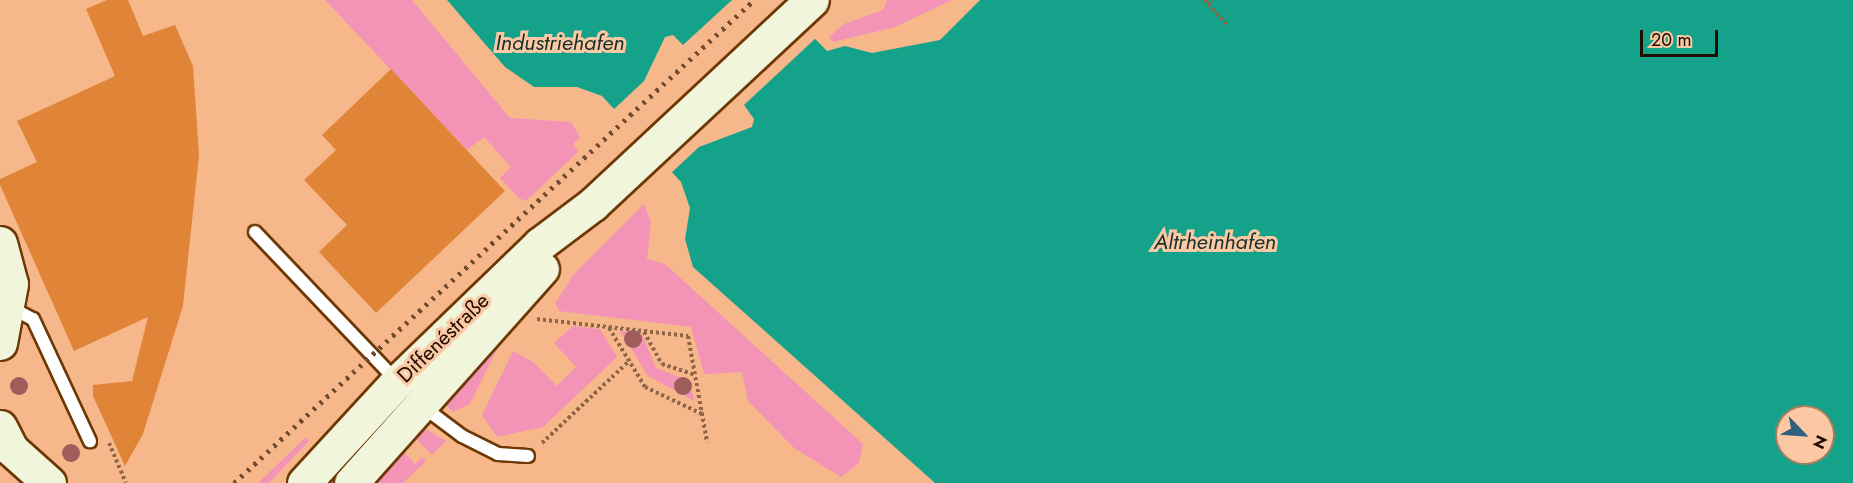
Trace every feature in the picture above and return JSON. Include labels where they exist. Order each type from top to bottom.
[{"type":"main road","name":"Diffenéstraße","points":[[304,483],[335,469],[409,394],[540,244],[604,193],[805,6]]},
{"type":"main road","points":[[0,243],[8,261],[9,307],[0,343]]},
{"type":"main road","name":"Diffenéstraße","points":[[351,483],[409,394]]},
{"type":"main road","points":[[0,426],[11,448],[48,483]]},
{"type":"lane","points":[[255,232],[409,394],[462,436],[498,454],[528,456]]},
{"type":"lane","points":[[9,307],[33,319],[90,441]]},
{"type":"path","points":[[1204,0],[1228,26]]},
{"type":"path","points":[[1208,5],[1213,0]]},
{"type":"path","points":[[534,318],[688,336],[706,442]]},
{"type":"path","points":[[608,327],[645,387],[702,414]]},
{"type":"path","points":[[644,331],[662,364],[695,375]]},
{"type":"path","points":[[528,456],[629,361]]},
{"type":"path","points":[[106,437],[126,483]]},
{"type":"shaded area","points":[[325,0],[412,0],[510,118],[571,122],[580,137],[573,144],[578,152],[526,201],[519,198],[500,178],[511,167],[484,137],[467,150]]},
{"type":"shaded area","points":[[887,0],[952,0],[895,27],[833,42],[829,37],[844,24],[883,10]]},
{"type":"shaded area","points":[[644,204],[651,222],[647,259],[665,264],[863,444],[859,463],[841,477],[794,448],[748,401],[742,372],[704,374],[691,327],[559,311],[555,303],[574,274]]},
{"type":"shaded area","points":[[551,278],[502,339],[470,404],[453,412],[441,400]]},
{"type":"shaded area","points":[[573,326],[600,329],[617,357],[543,427],[497,437],[482,415],[513,351],[533,362],[557,386],[576,367],[554,343]]},
{"type":"shaded area","points":[[620,331],[642,334],[656,368],[690,381],[694,401],[648,376]]},
{"type":"shaded area","points":[[418,425],[446,441],[432,455],[410,433]]},
{"type":"shaded area","points":[[306,437],[309,441],[269,483],[258,483]]},
{"type":"shaded area","points":[[399,447],[415,464],[422,457],[426,461],[403,483],[370,483]]},
{"type":"water","name":"Altrheinhafen","points":[[447,0],[777,0],[827,51],[845,46],[872,53],[940,40],[980,0],[1853,0],[1853,483],[935,483],[693,267],[685,239],[690,208],[681,182],[602,96],[577,87],[534,87],[505,67]]},
{"type":"pier","points":[[732,0],[781,0],[817,37],[744,105],[754,119],[752,127],[699,147],[670,174],[612,111],[644,81],[665,37],[673,35],[683,45]]},
{"type":"building","points":[[107,0],[128,0],[143,36],[175,25],[193,66],[199,155],[183,306],[143,434],[125,466],[93,396],[93,385],[132,381],[148,317],[74,351],[0,185],[0,179],[37,162],[17,121],[115,76],[86,9]]},
{"type":"building","points":[[391,69],[505,191],[376,313],[319,252],[347,225],[304,180],[336,150],[322,135]]},
{"type":"railway","points":[[234,483],[754,0]]},
{"type":"water label","name":"Industriehafen","points":[[560,43]]}]
